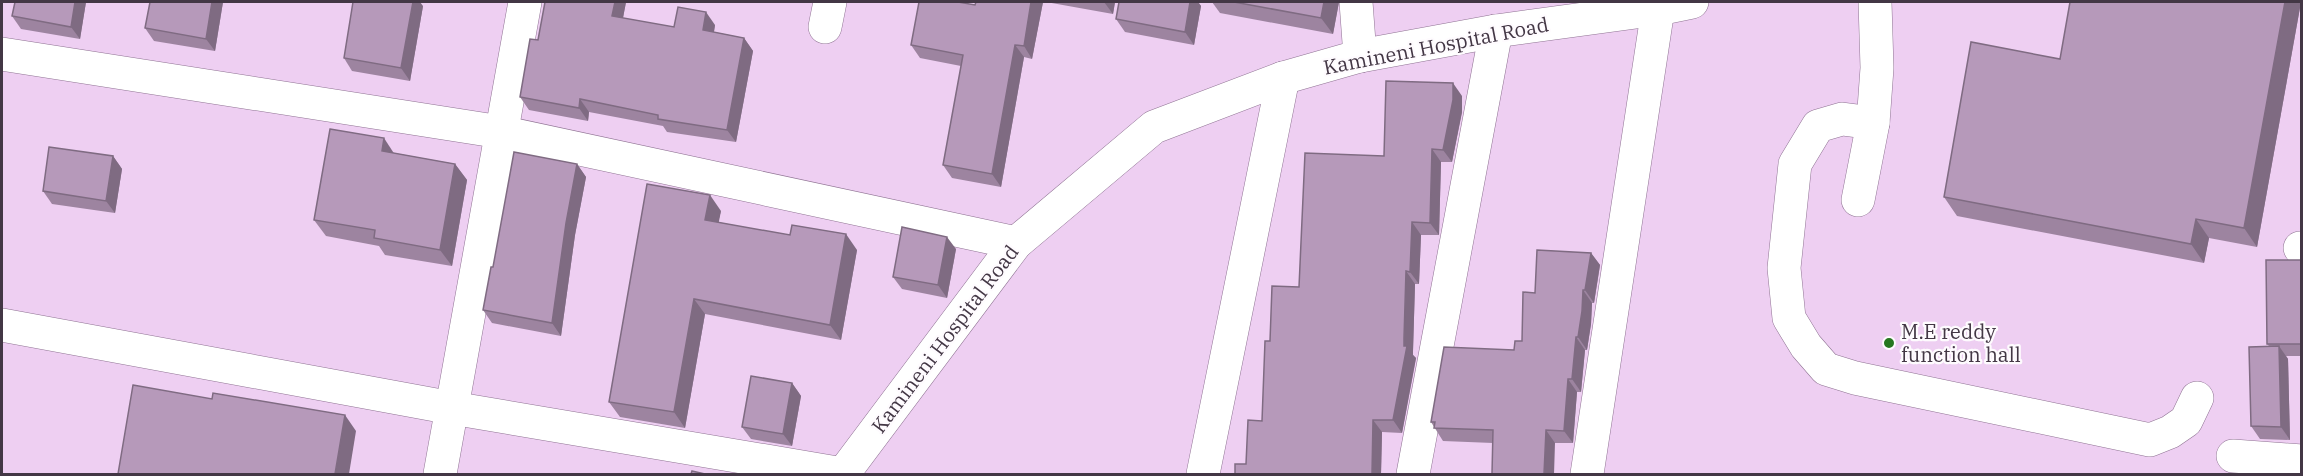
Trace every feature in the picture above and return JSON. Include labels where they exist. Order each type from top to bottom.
[{"type":"street","points":[[440,474],[525,2]]},
{"type":"street","points":[[1356,2],[1360,56]]},
{"type":"street","name":"Kamineni Hospital Road","points":[[843,474],[1016,243],[1154,127],[1283,78],[1360,56],[1496,31],[1658,9],[1692,2]]},
{"type":"street","points":[[1858,200],[1873,123],[1877,68],[1875,2]]},
{"type":"street","points":[[1587,474],[1658,9]]},
{"type":"street","points":[[1413,474],[1496,31]]},
{"type":"street","points":[[2,54],[501,132],[1016,243]]},
{"type":"street","points":[[1203,474],[1283,78]]},
{"type":"street","points":[[1873,123],[1842,119],[1818,126],[1796,165],[1784,268],[1789,318],[1806,346],[1826,369],[1855,378],[2150,440],[2170,432],[2186,421],[2197,398]]},
{"type":"street","points":[[2,325],[452,408],[843,474]]},
{"type":"street","points":[[2233,456],[2301,461]]},
{"type":"building","points":[[15,2],[75,2],[71,27],[12,16]]},
{"type":"building","points":[[150,2],[212,2],[206,39],[145,28]]},
{"type":"building","points":[[353,2],[413,2],[401,68],[344,58]]},
{"type":"building","points":[[545,2],[615,2],[612,16],[674,27],[678,7],[706,12],[703,30],[744,38],[727,130],[658,119],[658,115],[580,99],[579,108],[520,97],[530,39],[538,40]]},
{"type":"building","points":[[919,2],[958,2],[975,5],[976,2],[1031,2],[1024,46],[1015,45],[992,174],[943,165],[963,55],[911,45]]},
{"type":"building","points":[[1119,2],[1190,2],[1185,32],[1116,19]]},
{"type":"building","points":[[1234,2],[1324,2],[1321,18]]},
{"type":"building","points":[[2070,2],[2285,2],[2244,228],[2196,219],[2191,244],[1944,197],[1971,42],[2060,59]]},
{"type":"building","points":[[1386,81],[1453,83],[1453,100],[1443,150],[1432,149],[1430,223],[1412,222],[1410,272],[1406,271],[1404,346],[1407,346],[1393,420],[1373,420],[1372,474],[1235,474],[1235,464],[1246,464],[1248,420],[1262,421],[1265,341],[1270,341],[1272,286],[1299,287],[1305,153],[1384,156]]},
{"type":"building","points":[[330,129],[384,138],[382,151],[455,164],[440,250],[374,238],[375,230],[314,220]]},
{"type":"building","points":[[49,147],[113,156],[106,201],[43,191]]},
{"type":"building","points":[[514,152],[577,164],[552,323],[483,310]]},
{"type":"building","points":[[647,184],[710,195],[705,220],[790,235],[792,225],[846,234],[830,325],[694,299],[674,412],[609,402]]},
{"type":"building","points":[[902,227],[947,237],[938,285],[893,277]]},
{"type":"building","points":[[1537,250],[1591,253],[1585,290],[1583,290],[1572,379],[1568,379],[1564,431],[1546,430],[1544,474],[1492,474],[1493,430],[1434,428],[1435,422],[1431,422],[1444,347],[1514,350],[1515,341],[1522,341],[1523,292],[1535,293]]},
{"type":"building","points":[[2266,260],[2301,260],[2301,344],[2267,344]]},
{"type":"building","points":[[2279,346],[2281,427],[2251,426],[2249,347]]},
{"type":"building","points":[[751,376],[792,383],[783,434],[742,427]]},
{"type":"building","points":[[133,385],[212,399],[213,393],[345,415],[335,474],[118,474]]},
{"type":"place","name":"M.E reddy function hall","points":[[1889,343]]}]
